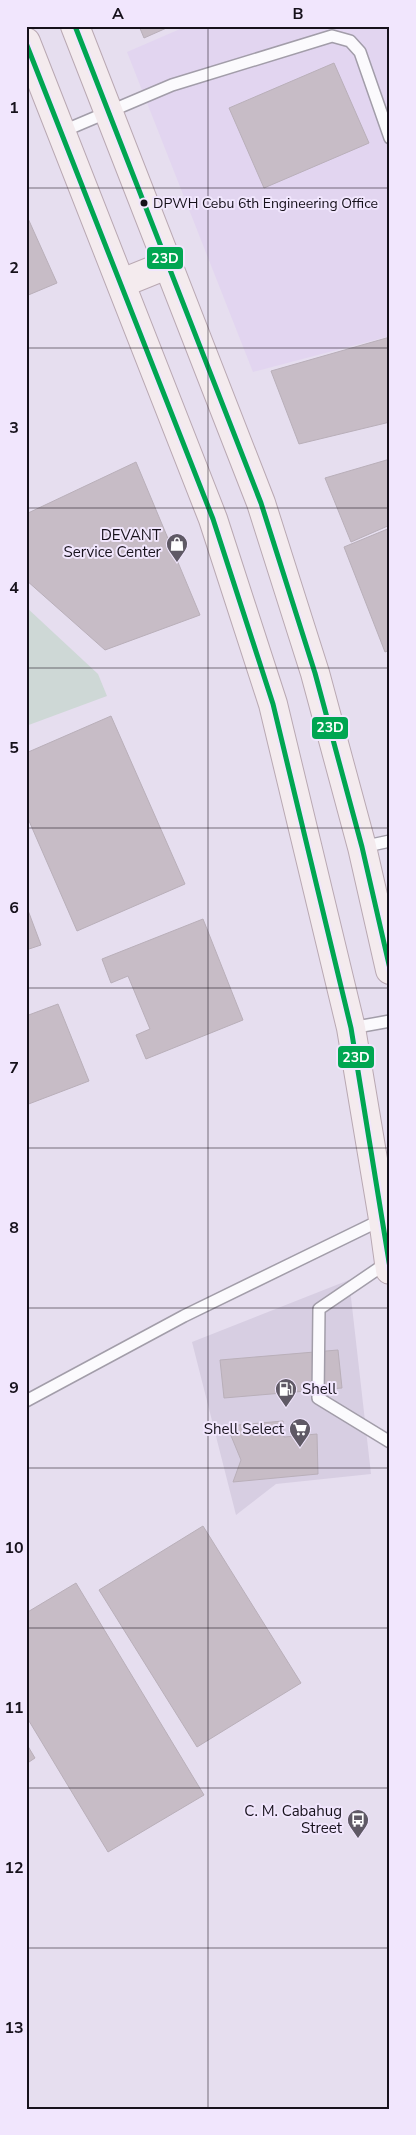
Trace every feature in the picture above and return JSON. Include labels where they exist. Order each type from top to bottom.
[{"type":"main road","points":[[74,26],[169,264],[261,503],[315,673],[362,847],[390,970]]},
{"type":"main road","points":[[26,42],[213,519],[273,704],[351,1028],[390,1270]]},
{"type":"main road","points":[[122,283],[169,264]]},
{"type":"lane","points":[[61,132],[172,85],[332,36],[350,40],[360,52],[390,138]]},
{"type":"lane","points":[[362,847],[390,841]]},
{"type":"lane","points":[[351,1028],[390,1021]]},
{"type":"lane","points":[[26,1401],[184,1316],[383,1219]]},
{"type":"lane","points":[[389,1262],[319,1309],[318,1398],[390,1442]]},
{"type":"shaded area","points":[[187,26],[390,26],[390,336],[253,372],[127,52]]},
{"type":"shaded area","points":[[26,607],[98,674],[107,696],[26,726]]},
{"type":"shaded area","name":"Shell","points":[[349,1280],[371,1474],[276,1484],[236,1515],[192,1342]]},
{"type":"building","points":[[139,26],[171,26],[144,38]]},
{"type":"building","points":[[334,63],[369,143],[264,188],[229,108]]},
{"type":"building","points":[[26,214],[57,283],[26,296]]},
{"type":"building","points":[[390,337],[390,422],[299,444],[271,371]]},
{"type":"building","points":[[390,459],[390,525],[351,542],[325,478]]},
{"type":"building","points":[[136,462],[200,615],[105,650],[26,580],[26,514]]},
{"type":"building","points":[[390,528],[390,650],[385,652],[344,547]]},
{"type":"building","points":[[111,716],[185,884],[77,931],[26,814],[26,753]]},
{"type":"building","points":[[26,905],[41,945],[26,950]]},
{"type":"building","points":[[203,919],[243,1020],[146,1059],[136,1035],[150,1029],[128,976],[111,983],[102,959]]},
{"type":"building","points":[[58,1004],[89,1081],[26,1105],[26,1016]]},
{"type":"building","points":[[338,1350],[342,1388],[224,1398],[220,1360]]},
{"type":"building","points":[[283,1421],[284,1437],[317,1434],[318,1474],[233,1482],[241,1460],[227,1426]]},
{"type":"building","points":[[203,1526],[301,1683],[197,1747],[99,1590]]},
{"type":"building","points":[[76,1583],[204,1795],[108,1852],[26,1716],[26,1613]]},
{"type":"building","points":[[26,1743],[35,1758],[26,1764]]},
{"type":"transit line","name":"23D","points":[[75,26],[261,503],[315,673],[362,847],[390,969]]},
{"type":"transit line","name":"23D","points":[[26,43],[213,519],[273,704],[351,1028],[390,1268]]},
{"type":"place","name":"DPWH Cebu 6th Engineering Office","points":[[144,203]]},
{"type":"place","name":"DEVANT Service Center","points":[[177,563]]},
{"type":"place","name":"Shell","points":[[286,1408]]},
{"type":"place","name":"Shell Select","points":[[300,1448]]},
{"type":"place","name":"C. M. Cabahug Street","points":[[358,1839]]}]
